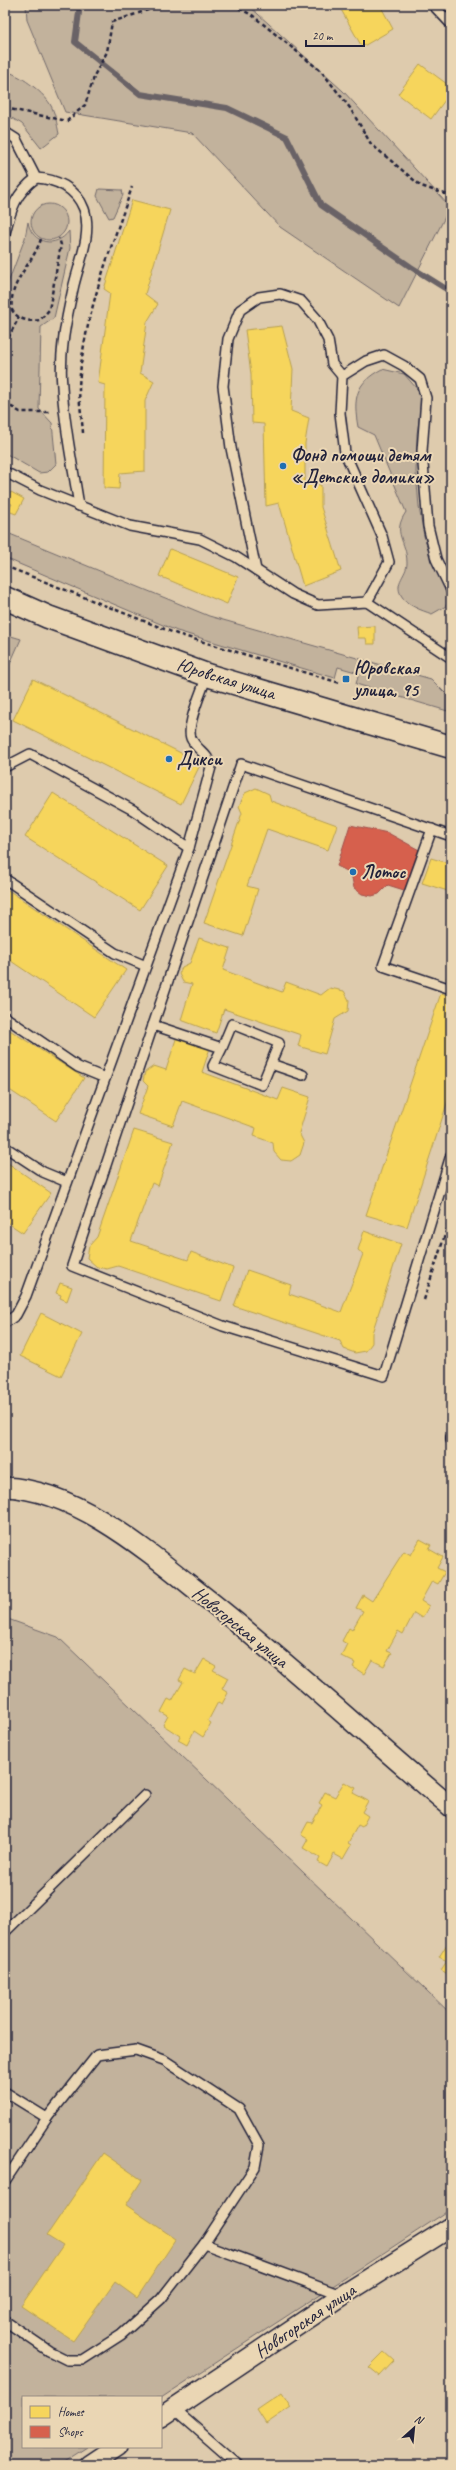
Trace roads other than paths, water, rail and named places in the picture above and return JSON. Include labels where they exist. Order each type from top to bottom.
[{"type":"street","name":"Юровская улица","points":[[5,598],[91,633],[207,675],[451,747]]},
{"type":"street","name":"Новогорская улица","points":[[5,1487],[20,1487],[67,1504],[91,1515],[156,1559],[336,1706],[451,1807]]},
{"type":"street","name":"Новогорская улица","points":[[167,2413],[343,2296],[451,2227]]},
{"type":"street","points":[[90,2465],[116,2448]]},
{"type":"lane","points":[[433,5],[451,24]]},
{"type":"lane","points":[[5,132],[16,139],[36,178]]},
{"type":"lane","points":[[5,233],[10,214],[21,189],[36,178],[50,179],[65,186],[75,195],[84,209],[87,225],[72,290],[62,356],[62,386],[79,506]]},
{"type":"lane","points":[[256,570],[231,448],[223,386],[228,339],[240,310],[259,297],[280,294],[300,301],[317,319],[328,340],[332,364],[342,376],[340,413],[345,453],[382,536],[388,562],[367,602]]},
{"type":"lane","points":[[342,376],[366,361],[384,355],[404,366],[420,379],[426,398],[422,451],[428,526],[436,559],[451,590]]},
{"type":"lane","points":[[5,472],[79,506],[130,526],[200,539],[256,570],[293,594],[318,605],[367,602],[451,658]]},
{"type":"lane","points":[[5,1323],[16,1315],[26,1296],[189,848],[212,768],[207,756],[192,740],[189,728],[207,675]]},
{"type":"lane","points":[[5,767],[30,754],[133,810],[189,848]]},
{"type":"lane","points":[[451,836],[241,764],[72,1266],[223,1326],[384,1376],[451,1155]]},
{"type":"lane","points":[[432,829],[383,966],[451,988]]},
{"type":"lane","points":[[5,878],[115,953],[146,966]]},
{"type":"lane","points":[[5,1017],[78,1067],[105,1078]]},
{"type":"lane","points":[[232,1024],[279,1043],[262,1085],[213,1066],[222,1048],[232,1024]]},
{"type":"lane","points":[[153,1025],[222,1048]]},
{"type":"lane","points":[[271,1064],[303,1075]]},
{"type":"lane","points":[[5,1147],[43,1172],[67,1182]]},
{"type":"lane","points":[[5,1932],[145,1795]]},
{"type":"lane","points":[[5,2181],[47,2118],[97,2055],[136,2050],[164,2060],[239,2109],[259,2145],[255,2167],[204,2244],[162,2299],[122,2334],[82,2360],[67,2360],[48,2351],[5,2321]]},
{"type":"lane","points":[[5,2092],[47,2118]]},
{"type":"lane","points":[[204,2244],[343,2296]]},
{"type":"lane","points":[[167,2413],[238,2465]]},
{"type":"waterway","points":[[80,5],[75,42],[140,94],[227,108],[287,137],[321,205],[411,267],[451,292]]},
{"type":"place","name":"Фонд помощи детям «Детские домики»","points":[[283,466]]},
{"type":"place","name":"Юровская улица, 95","points":[[346,679]]},
{"type":"place","name":"Дикси","points":[[169,759]]},
{"type":"place","name":"Лотос","points":[[353,872]]}]
